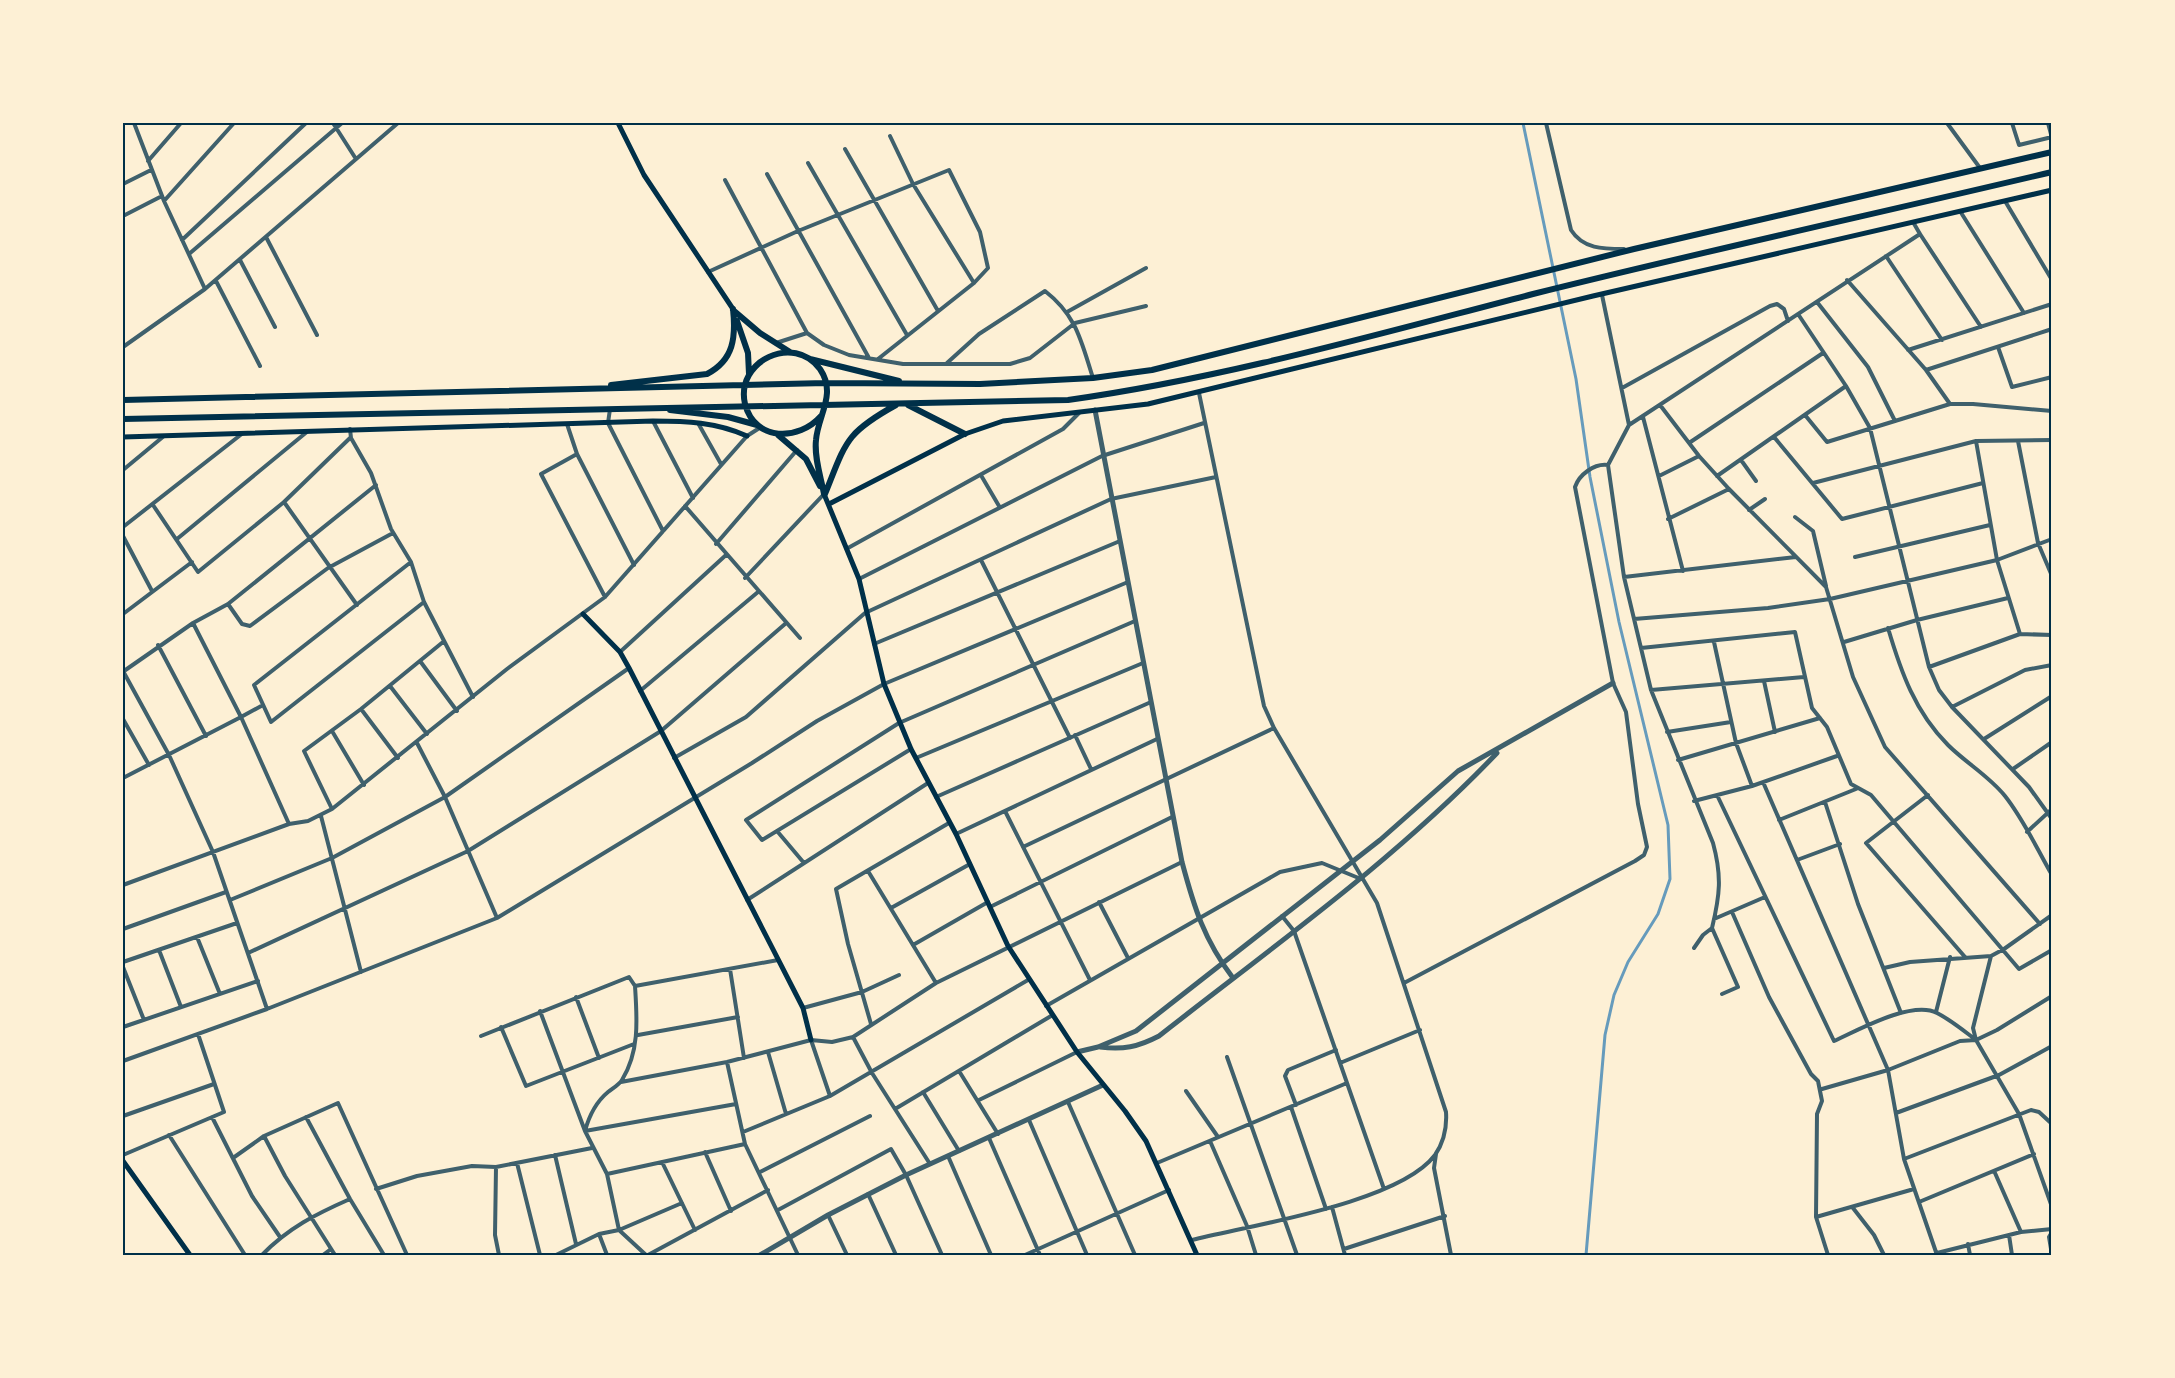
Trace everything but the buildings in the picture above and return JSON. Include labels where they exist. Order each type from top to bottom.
[{"type":"main road","points":[[618,123],[644,176],[707,273],[734,309],[760,333],[790,352],[911,384]]},
{"type":"main road","points":[[123,400],[826,383],[980,384],[1093,378],[1152,370],[1634,249],[2052,152]]},
{"type":"main road","points":[[123,419],[1068,400],[1144,390],[1238,370],[1537,293],[2052,172]]},
{"type":"main road","points":[[829,504],[965,434],[1003,421],[1148,404],[1199,393],[1593,296],[2052,190]]},
{"type":"main road","points":[[734,309],[748,354],[746,405],[759,426]]},
{"type":"main road","points":[[570,389],[707,374],[717,369],[733,347],[736,332],[734,309]]},
{"type":"main road","points":[[749,374],[766,357],[790,352]]},
{"type":"main road","points":[[808,358],[820,369],[826,383],[826,405],[816,440],[824,494]]},
{"type":"main road","points":[[905,403],[965,434]]},
{"type":"main road","points":[[824,494],[841,452],[853,432],[897,404]]},
{"type":"main road","points":[[646,408],[728,417],[759,426],[778,435],[806,459],[848,548],[859,579],[865,613],[884,684],[911,749],[956,834],[1008,946],[1051,1016],[1102,1085],[1125,1111],[1157,1163],[1197,1255]]},
{"type":"main road","points":[[778,435],[802,432],[821,416]]},
{"type":"main road","points":[[123,436],[653,421],[698,422],[730,428],[747,436]]},
{"type":"main road","points":[[583,614],[620,652],[629,668],[803,1008],[812,1040]]},
{"type":"main road","points":[[123,1161],[190,1255]]},
{"type":"street","points":[[134,123],[164,201],[205,290]]},
{"type":"street","points":[[148,161],[181,123]]},
{"type":"street","points":[[164,201],[234,123]]},
{"type":"street","points":[[182,240],[306,123]]},
{"type":"street","points":[[189,254],[335,125],[342,123]]},
{"type":"street","points":[[123,347],[205,290],[398,123]]},
{"type":"street","points":[[1546,123],[1571,230],[1578,240],[1602,249],[1634,249]]},
{"type":"street","points":[[1947,123],[1981,169]]},
{"type":"street","points":[[2012,123],[2019,145],[2052,138],[2048,123]]},
{"type":"street","points":[[335,125],[356,159]]},
{"type":"street","points":[[890,136],[913,184],[974,283]]},
{"type":"street","points":[[845,149],[938,311]]},
{"type":"street","points":[[808,163],[907,335]]},
{"type":"street","points":[[123,184],[152,170]]},
{"type":"street","points":[[707,273],[798,231],[949,170],[980,232],[988,268],[974,283],[877,360]]},
{"type":"street","points":[[767,174],[869,358]]},
{"type":"street","points":[[725,180],[807,333],[824,345],[877,360],[903,364],[1010,364],[1030,358],[1075,323],[1146,306]]},
{"type":"street","points":[[123,216],[162,196]]},
{"type":"street","points":[[2005,201],[2052,280]]},
{"type":"street","points":[[1959,211],[2024,313]]},
{"type":"street","points":[[1913,222],[1981,327]]},
{"type":"street","points":[[1722,994],[1738,987],[1712,928],[1720,885],[1719,866],[1713,843],[1694,801],[1651,690],[1624,577],[1608,465],[1629,425],[1920,234]]},
{"type":"street","points":[[266,237],[317,335]]},
{"type":"street","points":[[1886,256],[1942,339]]},
{"type":"street","points":[[240,260],[275,327]]},
{"type":"street","points":[[1067,312],[1146,268]]},
{"type":"street","points":[[1847,280],[1926,370],[1950,404]]},
{"type":"street","points":[[216,281],[260,366]]},
{"type":"street","points":[[947,363],[979,334],[1045,291],[1075,323],[1093,378]]},
{"type":"street","points":[[1602,294],[1629,425]]},
{"type":"street","points":[[1817,302],[1868,367],[1895,421]]},
{"type":"street","points":[[1622,388],[1770,306],[1777,304],[1784,309],[1788,321]]},
{"type":"street","points":[[1908,350],[2052,304]]},
{"type":"street","points":[[1798,314],[1846,386],[1870,428],[1929,667],[1939,690],[1952,707],[2013,769],[2052,819]]},
{"type":"street","points":[[1926,370],[2052,329]]},
{"type":"street","points":[[776,343],[807,333]]},
{"type":"street","points":[[1998,347],[2012,387],[2052,377]]},
{"type":"street","points":[[1689,443],[1823,352]]},
{"type":"street","points":[[1717,476],[1846,386]]},
{"type":"street","points":[[1199,393],[1259,689],[1274,728],[1377,903],[1446,1112],[1447,1127],[1436,1154],[1434,1168],[1451,1255]]},
{"type":"street","points":[[1805,415],[1827,442],[1950,404],[2052,411]]},
{"type":"street","points":[[1660,405],[1717,476],[1827,587]]},
{"type":"street","points":[[610,409],[608,423],[663,531]]},
{"type":"street","points":[[1095,410],[1156,739],[1182,862],[1198,919],[1222,963],[1233,978]]},
{"type":"street","points":[[848,548],[982,477],[1064,429],[1079,412]]},
{"type":"street","points":[[1643,417],[1683,571]]},
{"type":"street","points":[[653,421],[693,498]]},
{"type":"street","points":[[698,422],[721,464]]},
{"type":"street","points":[[859,579],[999,506],[1102,456],[1204,423]]},
{"type":"street","points":[[567,424],[577,454],[634,565]]},
{"type":"street","points":[[123,885],[289,824],[321,816],[332,809],[473,697],[605,597],[721,464],[759,426]]},
{"type":"street","points":[[177,539],[310,429]]},
{"type":"street","points":[[350,429],[351,438],[376,485],[393,533],[411,562],[424,602],[473,697]]},
{"type":"street","points":[[123,527],[246,431]]},
{"type":"street","points":[[123,470],[165,435]]},
{"type":"street","points":[[1774,436],[1842,519],[1983,483]]},
{"type":"street","points":[[153,505],[198,572],[284,502],[351,438]]},
{"type":"street","points":[[1813,483],[1976,441],[2052,440]]},
{"type":"street","points":[[1976,441],[1997,561],[2020,634]]},
{"type":"street","points":[[2018,441],[2038,543],[2052,576]]},
{"type":"street","points":[[716,544],[797,450]]},
{"type":"street","points":[[577,454],[541,474],[605,597]]},
{"type":"street","points":[[1659,476],[1699,456]]},
{"type":"street","points":[[1741,460],[1756,481]]},
{"type":"street","points":[[1404,983],[1644,855],[1647,847],[1638,804],[1632,741],[1626,712],[1613,683],[1575,487],[1578,477],[1601,464],[1608,465]]},
{"type":"street","points":[[982,477],[999,506]]},
{"type":"street","points":[[674,758],[746,717],[865,613],[1112,499],[1216,477]]},
{"type":"street","points":[[267,1009],[213,852],[169,755],[123,671],[158,645],[228,604],[376,485]]},
{"type":"street","points":[[1668,519],[1729,489]]},
{"type":"street","points":[[745,578],[824,494]]},
{"type":"street","points":[[1749,510],[1765,499]]},
{"type":"street","points":[[284,502],[328,568],[357,605]]},
{"type":"street","points":[[686,506],[745,578],[800,638]]},
{"type":"street","points":[[1795,516],[1813,531],[1853,677],[1885,747],[2040,924]]},
{"type":"street","points":[[1855,557],[1990,525]]},
{"type":"street","points":[[228,604],[242,624],[250,626],[328,568],[393,533]]},
{"type":"street","points":[[123,536],[153,591]]},
{"type":"street","points":[[1634,619],[1768,608],[1830,599],[1997,561],[2052,539]]},
{"type":"street","points":[[873,644],[1120,541]]},
{"type":"street","points":[[620,652],[726,555]]},
{"type":"street","points":[[1624,577],[1796,557]]},
{"type":"street","points":[[981,560],[1070,738]]},
{"type":"street","points":[[123,614],[192,562]]},
{"type":"street","points":[[411,562],[254,685],[271,722],[424,602]]},
{"type":"street","points":[[123,1061],[267,1009],[497,918],[817,721],[884,684],[1128,582]]},
{"type":"street","points":[[640,691],[758,592]]},
{"type":"street","points":[[1844,642],[1917,620],[2008,598]]},
{"type":"street","points":[[911,749],[762,840],[746,820],[899,723],[1135,621]]},
{"type":"street","points":[[193,623],[241,717],[289,824]]},
{"type":"street","points":[[248,953],[468,851],[661,731],[785,624]]},
{"type":"street","points":[[1888,628],[1909,690],[1926,720],[1970,766],[1990,780],[2006,797],[2052,875]]},
{"type":"street","points":[[1641,648],[1795,632],[1812,708],[1827,727],[1837,756],[1851,784],[1856,789],[1867,792],[2019,969],[2052,950]]},
{"type":"street","points":[[1929,667],[2020,634],[2052,636]]},
{"type":"street","points":[[332,809],[304,751],[361,709],[444,642]]},
{"type":"street","points":[[1714,642],[1736,743],[1752,786]]},
{"type":"street","points":[[158,645],[206,736]]},
{"type":"street","points":[[420,661],[457,711]]},
{"type":"street","points":[[916,758],[1143,663]]},
{"type":"street","points":[[1952,707],[2025,670],[2052,665]]},
{"type":"street","points":[[230,900],[332,858],[445,797],[629,668]]},
{"type":"street","points":[[1651,690],[1804,677]]},
{"type":"street","points":[[1764,681],[1775,732]]},
{"type":"street","points":[[979,1100],[1077,1052],[1098,1047],[1136,1031],[1353,860],[1458,771],[1613,683]]},
{"type":"street","points":[[390,686],[427,734]]},
{"type":"street","points":[[1984,739],[2052,696]]},
{"type":"street","points":[[936,797],[1150,702]]},
{"type":"street","points":[[123,778],[263,705]]},
{"type":"street","points":[[361,709],[398,758]]},
{"type":"street","points":[[1678,760],[1820,718]]},
{"type":"street","points":[[123,719],[149,765]]},
{"type":"street","points":[[1667,732],[1731,722]]},
{"type":"street","points":[[1023,848],[1164,778],[1274,728]]},
{"type":"street","points":[[332,731],[364,785]]},
{"type":"street","points":[[1075,735],[1091,769]]},
{"type":"street","points":[[956,834],[1156,739]]},
{"type":"street","points":[[2013,769],[2052,742]]},
{"type":"street","points":[[417,743],[445,797],[497,918]]},
{"type":"street","points":[[1098,1047],[1121,1050],[1141,1046],[1159,1036],[1361,879],[1453,799],[1500,749]]},
{"type":"street","points":[[1694,801],[1763,783],[1837,756]]},
{"type":"street","points":[[747,900],[928,783]]},
{"type":"street","points":[[1763,783],[1888,1070],[1904,1159],[1937,1254],[2020,1232],[2052,1230],[2049,1237],[2052,1255]]},
{"type":"street","points":[[1779,819],[1856,789]]},
{"type":"street","points":[[1717,795],[1834,1041],[1901,1013],[1921,1009],[1936,1011],[1976,1040]]},
{"type":"street","points":[[1928,795],[1866,843],[1965,957]]},
{"type":"street","points":[[1825,802],[1858,904],[1901,1013]]},
{"type":"street","points":[[2027,832],[2052,809]]},
{"type":"street","points":[[1005,811],[1090,980]]},
{"type":"street","points":[[321,816],[361,972]]},
{"type":"street","points":[[913,945],[989,905],[1041,882],[1172,817]]},
{"type":"street","points":[[871,1024],[836,889],[949,823]]},
{"type":"street","points":[[777,831],[804,863]]},
{"type":"street","points":[[1797,860],[1840,844]]},
{"type":"street","points":[[621,1082],[727,1062],[812,1040],[832,1042],[853,1037],[936,983],[1182,862]]},
{"type":"street","points":[[1045,1006],[1280,872],[1322,863],[1361,879]]},
{"type":"street","points":[[891,908],[970,864]]},
{"type":"street","points":[[868,870],[936,983]]},
{"type":"street","points":[[123,929],[226,892]]},
{"type":"street","points":[[1714,919],[1765,897]]},
{"type":"street","points":[[1099,902],[1128,958]]},
{"type":"street","points":[[1732,912],[1769,997],[1811,1074],[1822,1089],[1822,1101],[1817,1114],[1816,1217],[1828,1255]]},
{"type":"street","points":[[1884,969],[1910,962],[1950,957],[1991,956],[2052,915]]},
{"type":"street","points":[[1282,916],[1294,931],[1384,1189]]},
{"type":"street","points":[[123,962],[237,922]]},
{"type":"street","points":[[1694,948],[1703,935],[1712,928]]},
{"type":"street","points":[[197,937],[220,994]]},
{"type":"street","points":[[159,950],[181,1007]]},
{"type":"street","points":[[1991,956],[1973,1028],[1976,1040],[1999,1075],[2019,1114],[2052,1207]]},
{"type":"street","points":[[1936,1011],[1950,957]]},
{"type":"street","points":[[635,986],[778,960]]},
{"type":"street","points":[[123,968],[144,1020]]},
{"type":"street","points":[[730,969],[744,1058]]},
{"type":"street","points":[[803,1008],[862,992],[899,975]]},
{"type":"street","points":[[481,1036],[629,978],[635,986],[638,1035],[621,1082],[599,1102],[589,1117],[585,1131]]},
{"type":"street","points":[[743,1132],[830,1096],[1028,980]]},
{"type":"street","points":[[123,1027],[258,981]]},
{"type":"street","points":[[1822,1089],[1888,1070],[1960,1041],[1976,1040],[1997,1030],[2052,996]]},
{"type":"street","points":[[576,997],[598,1058]]},
{"type":"street","points":[[540,1011],[585,1131],[607,1174],[619,1230],[647,1255],[768,1191]]},
{"type":"street","points":[[895,1109],[1051,1016]]},
{"type":"street","points":[[638,1035],[738,1017]]},
{"type":"street","points":[[501,1027],[526,1086],[635,1044]]},
{"type":"street","points":[[1341,1063],[1420,1030]]},
{"type":"street","points":[[123,1155],[224,1112],[198,1034]]},
{"type":"street","points":[[853,1037],[872,1073],[930,1164]]},
{"type":"street","points":[[812,1040],[830,1096]]},
{"type":"street","points":[[1896,1113],[1999,1075],[2052,1046]]},
{"type":"street","points":[[1326,1209],[1285,1076],[1288,1070],[1336,1050]]},
{"type":"street","points":[[768,1052],[786,1114]]},
{"type":"street","points":[[1227,1057],[1298,1255]]},
{"type":"street","points":[[727,1062],[746,1144],[798,1255]]},
{"type":"street","points":[[959,1071],[998,1134]]},
{"type":"street","points":[[123,1116],[214,1083]]},
{"type":"street","points":[[1157,1163],[1348,1083]]},
{"type":"street","points":[[760,1255],[828,1215],[906,1174],[1102,1085]]},
{"type":"street","points":[[1186,1090],[1218,1137]]},
{"type":"street","points":[[923,1092],[959,1151]]},
{"type":"street","points":[[1068,1102],[1135,1255]]},
{"type":"street","points":[[233,1158],[264,1136],[338,1103],[407,1255]]},
{"type":"street","points":[[585,1131],[736,1104]]},
{"type":"street","points":[[1904,1159],[2031,1110],[2039,1112],[2052,1124]]},
{"type":"street","points":[[760,1172],[870,1116]]},
{"type":"street","points":[[212,1117],[252,1196],[280,1237]]},
{"type":"street","points":[[306,1117],[350,1199],[384,1255]]},
{"type":"street","points":[[1029,1120],[1086,1255]]},
{"type":"street","points":[[169,1135],[245,1255]]},
{"type":"street","points":[[264,1136],[335,1255]]},
{"type":"street","points":[[989,1138],[1040,1255]]},
{"type":"street","points":[[1210,1141],[1247,1226],[1256,1255]]},
{"type":"street","points":[[607,1174],[746,1144]]},
{"type":"street","points":[[376,1189],[417,1176],[472,1166],[496,1167],[592,1148]]},
{"type":"street","points":[[778,1210],[891,1149],[906,1174],[942,1255]]},
{"type":"street","points":[[705,1152],[731,1210]]},
{"type":"street","points":[[1192,1240],[1332,1208],[1384,1189],[1426,1164],[1436,1154]]},
{"type":"street","points":[[1919,1202],[1995,1173],[2035,1154]]},
{"type":"street","points":[[555,1155],[576,1244]]},
{"type":"street","points":[[948,1156],[991,1255]]},
{"type":"street","points":[[662,1162],[694,1230]]},
{"type":"street","points":[[517,1163],[540,1255]]},
{"type":"street","points":[[496,1167],[495,1235],[499,1255]]},
{"type":"street","points":[[1995,1173],[2020,1232]]},
{"type":"street","points":[[1025,1255],[1170,1190]]},
{"type":"street","points":[[1816,1217],[1914,1190]]},
{"type":"street","points":[[868,1194],[896,1255]]},
{"type":"street","points":[[262,1255],[280,1237],[310,1216],[350,1199]]},
{"type":"street","points":[[559,1254],[599,1234],[619,1230],[682,1203]]},
{"type":"street","points":[[1332,1208],[1346,1255]]},
{"type":"street","points":[[1853,1208],[1874,1235],[1884,1255]]},
{"type":"street","points":[[828,1215],[847,1255]]},
{"type":"street","points":[[1344,1249],[1445,1216]]},
{"type":"street","points":[[599,1234],[607,1255]]},
{"type":"street","points":[[2008,1235],[2012,1255]]},
{"type":"street","points":[[1968,1244],[1970,1255]]},
{"type":"street","points":[[323,1255],[331,1249]]},
{"type":"waterway","points":[[1523,123],[1576,379],[1590,477],[1619,622],[1668,825],[1670,879],[1658,914],[1628,962],[1614,995],[1605,1035],[1586,1255]]}]
